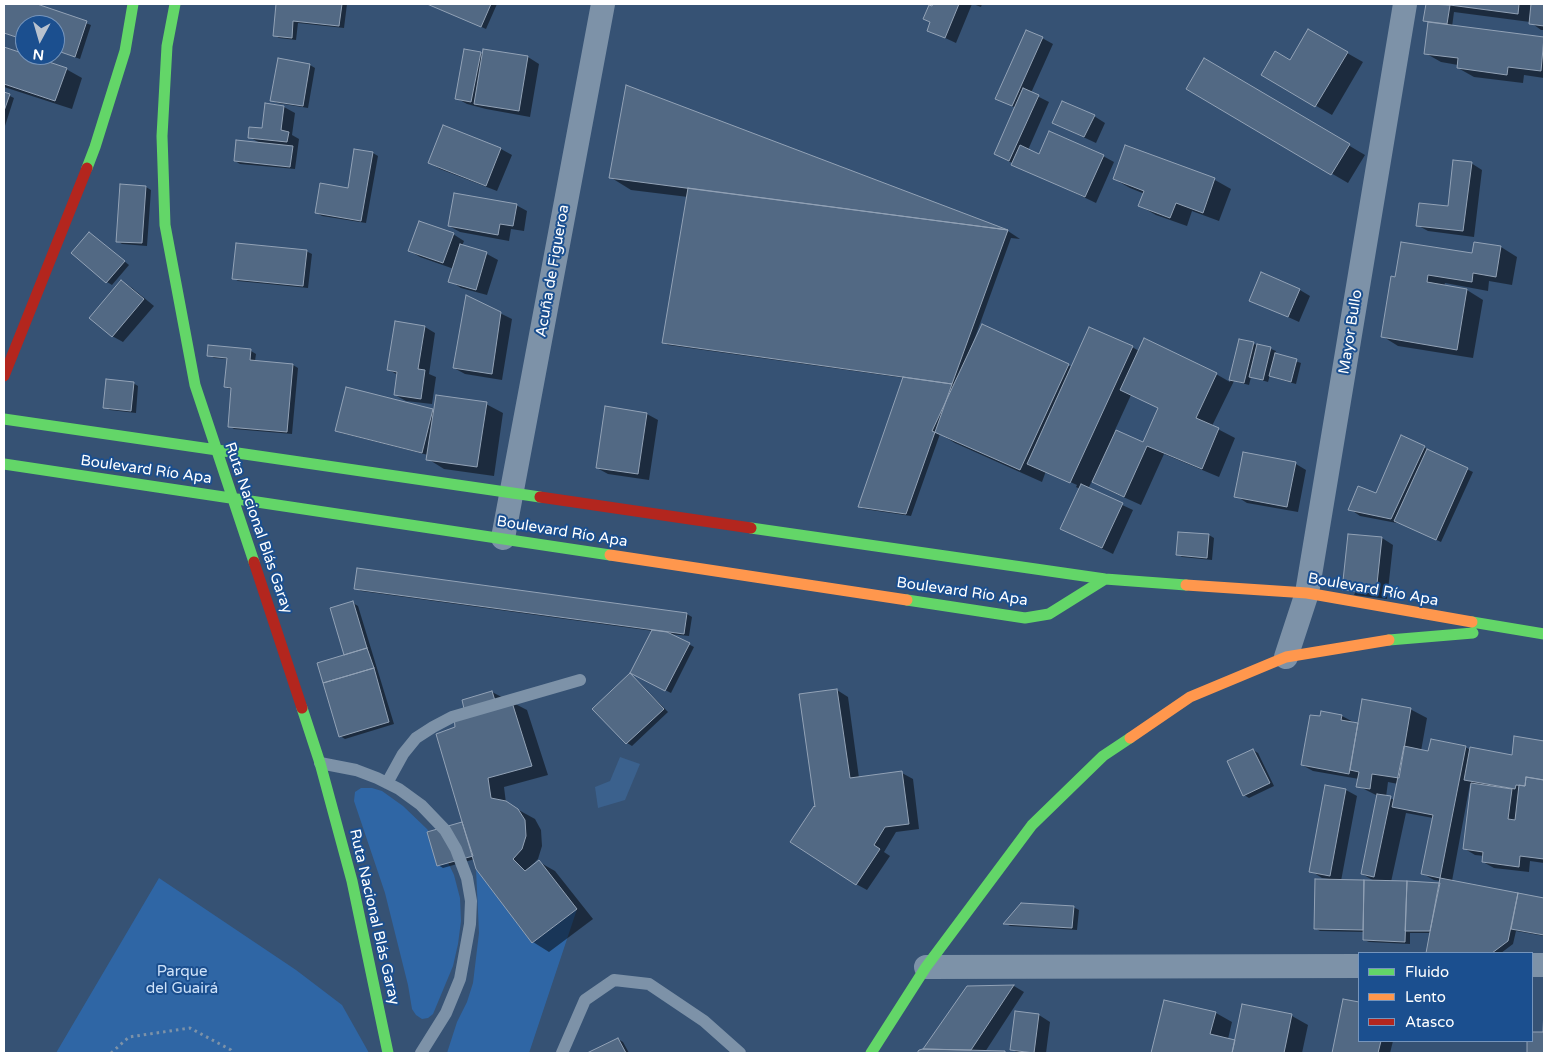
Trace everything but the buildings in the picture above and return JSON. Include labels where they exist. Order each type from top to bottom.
[{"type":"main road","points":[[4,376],[95,147],[125,51],[133,4]]},
{"type":"main road","name":"Ruta Nacional Blás Garay","points":[[174,4],[167,46],[162,136],[165,225],[195,385],[320,763],[352,881],[388,1053]]},
{"type":"main road","name":"Boulevard Río Apa","points":[[4,419],[1105,579],[1307,593],[1544,634]]},
{"type":"main road","name":"Boulevard Río Apa","points":[[4,464],[1026,618],[1049,614],[1105,579]]},
{"type":"main road","points":[[871,1053],[926,967],[1032,825],[1103,756],[1190,696],[1286,657],[1393,639],[1515,630]]},
{"type":"street","name":"Acuña de Figueroa","points":[[503,538],[603,4]]},
{"type":"street","name":"Mayor Bullo","points":[[1286,657],[1307,593],[1406,4]]},
{"type":"street","points":[[926,967],[1358,966]]},
{"type":"lane","points":[[387,783],[403,754],[416,738],[433,727],[452,717],[580,680]]},
{"type":"lane","points":[[320,763],[356,770],[387,783],[421,805],[445,830],[456,849],[468,878],[471,901],[469,932],[460,979],[446,1013],[421,1053]]},
{"type":"lane","points":[[562,1053],[585,1000],[614,980],[649,984],[704,1021],[740,1053]]},
{"type":"path","points":[[111,1053],[129,1037],[190,1028],[234,1053]]},
{"type":"green space","points":[[361,788],[372,788],[382,791],[403,806],[427,829],[442,850],[454,875],[460,898],[461,921],[458,944],[453,966],[433,1014],[428,1018],[422,1019],[412,1009],[408,985],[385,893],[354,801],[355,792]]},
{"type":"green space","points":[[476,869],[532,943],[577,909],[529,1053],[447,1053],[473,983],[479,933]]},
{"type":"green space","name":"Parque del Guairá","points":[[159,878],[296,970],[342,1005],[369,1053],[56,1053]]},
{"type":"shaded area","points":[[620,757],[640,764],[625,800],[598,808],[595,787],[610,781]]},
{"type":"traffic: fast","points":[[87,168],[125,51],[133,4]]},
{"type":"traffic: fast","points":[[175,4],[167,46],[162,136],[165,225],[195,385],[254,562]]},
{"type":"traffic: fast","points":[[4,419],[540,497]]},
{"type":"traffic: fast","points":[[4,464],[610,555]]},
{"type":"traffic: fast","points":[[751,528],[1105,579],[1186,585]]},
{"type":"traffic: fast","points":[[907,600],[1025,618],[1049,614],[1105,579]]},
{"type":"traffic: fast","points":[[1472,622],[1544,634]]},
{"type":"traffic: fast","points":[[1389,640],[1473,633]]},
{"type":"traffic: fast","points":[[302,708],[320,763],[352,881],[388,1053]]},
{"type":"traffic: fast","points":[[871,1053],[926,967],[1032,825],[1103,756],[1130,738]]},
{"type":"traffic: slow","points":[[610,555],[907,600]]},
{"type":"traffic: slow","points":[[1186,585],[1307,593],[1472,622]]},
{"type":"traffic: slow","points":[[1130,738],[1190,697],[1286,657],[1389,640]]},
{"type":"traffic: jam","points":[[4,376],[87,168]]},
{"type":"traffic: jam","points":[[540,497],[751,528]]},
{"type":"traffic: jam","points":[[254,562],[302,708]]}]
